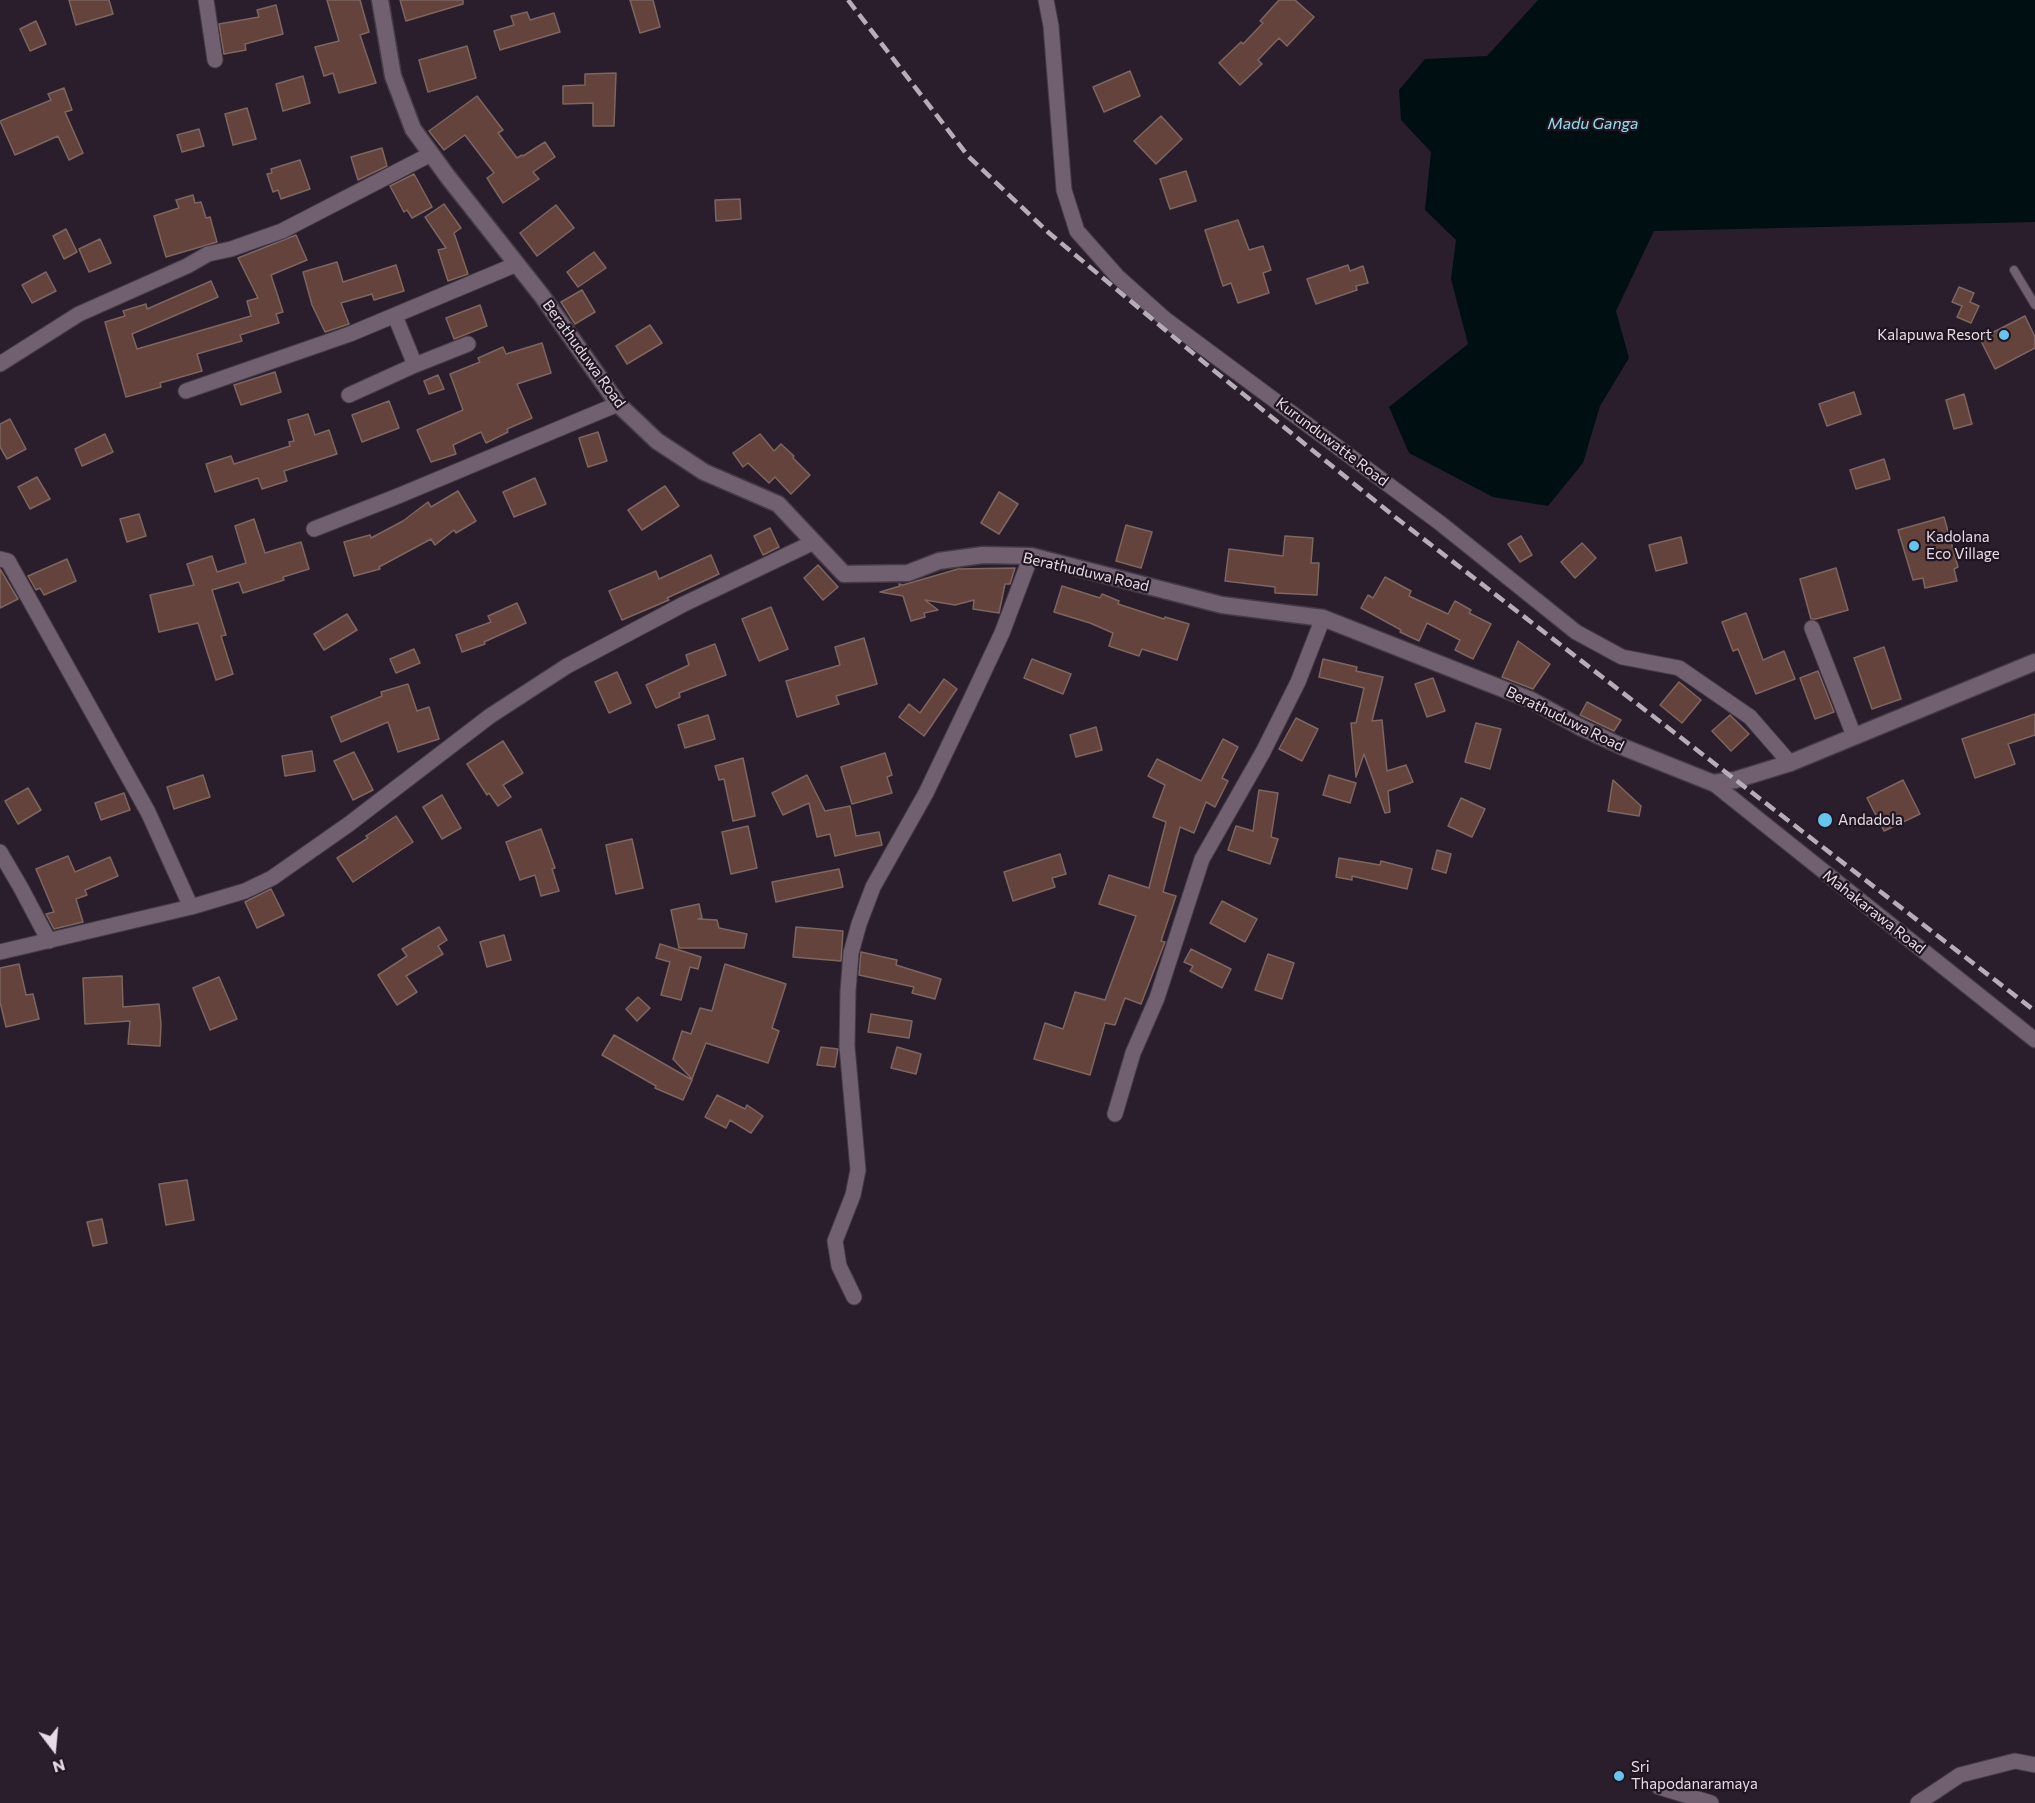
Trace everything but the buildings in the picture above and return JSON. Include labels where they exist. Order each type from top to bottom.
[{"type":"street","points":[[206,0],[215,60]]},
{"type":"street","name":"Berathuduwa Road","points":[[380,0],[393,76],[413,129],[542,296],[618,404],[657,441],[704,472],[778,504],[844,574],[908,573],[939,561],[984,555],[1031,556],[1222,605],[1323,618],[1531,700],[1623,747],[1713,783]]},
{"type":"street","name":"Kurunduwatte Road","points":[[1046,0],[1051,26],[1064,190],[1077,231],[1117,276],[1165,319],[1440,523],[1576,632],[1623,657],[1679,668],[1750,717],[1790,763]]},
{"type":"street","points":[[0,364],[80,314],[187,266],[208,254],[231,249],[282,231],[431,154]]},
{"type":"street","points":[[186,391],[340,338],[516,264]]},
{"type":"street","points":[[395,316],[415,365]]},
{"type":"street","points":[[349,395],[468,344]]},
{"type":"street","points":[[314,529],[618,404]]},
{"type":"street","points":[[0,952],[190,907],[245,891],[272,878],[349,824],[490,716],[567,666],[684,604],[814,542]]},
{"type":"street","points":[[854,1297],[839,1266],[835,1241],[853,1194],[858,1170],[847,1046],[851,953],[873,887],[926,793],[966,710],[1002,633],[1031,556]]},
{"type":"street","points":[[0,558],[8,561],[148,812],[190,907]]},
{"type":"street","points":[[1115,1114],[1133,1053],[1157,998],[1202,859],[1263,752],[1298,682],[1323,618]]},
{"type":"street","points":[[1812,628],[1854,736]]},
{"type":"street","points":[[1713,783],[1735,780],[1790,763],[2035,662]]},
{"type":"street","name":"Mahakarawa Road","points":[[1713,783],[2035,1040]]},
{"type":"street","points":[[0,852],[49,941]]},
{"type":"street","points":[[1918,1803],[1960,1775],[2015,1761],[2035,1765]]},
{"type":"street","points":[[1659,1787],[1711,1803]]},
{"type":"lane","points":[[2014,270],[2035,305]]},
{"type":"water","name":"Madu Ganga","points":[[1538,0],[2035,0],[2035,222],[1654,231],[1616,311],[1629,358],[1600,406],[1583,463],[1548,506],[1493,497],[1409,453],[1389,407],[1468,344],[1451,279],[1456,240],[1425,210],[1431,152],[1401,120],[1399,90],[1425,59],[1487,56]]},
{"type":"railway","points":[[848,0],[968,156],[1049,233],[1395,517],[2035,1011]]},
{"type":"place","name":"Kalapuwa Resort","points":[[2004,335]]},
{"type":"place","name":"Kadolana Eco Village","points":[[1914,546]]},
{"type":"place","name":"Andadola","points":[[1825,820]]},
{"type":"place","name":"Sri Thapodanaramaya","points":[[1619,1776]]}]
